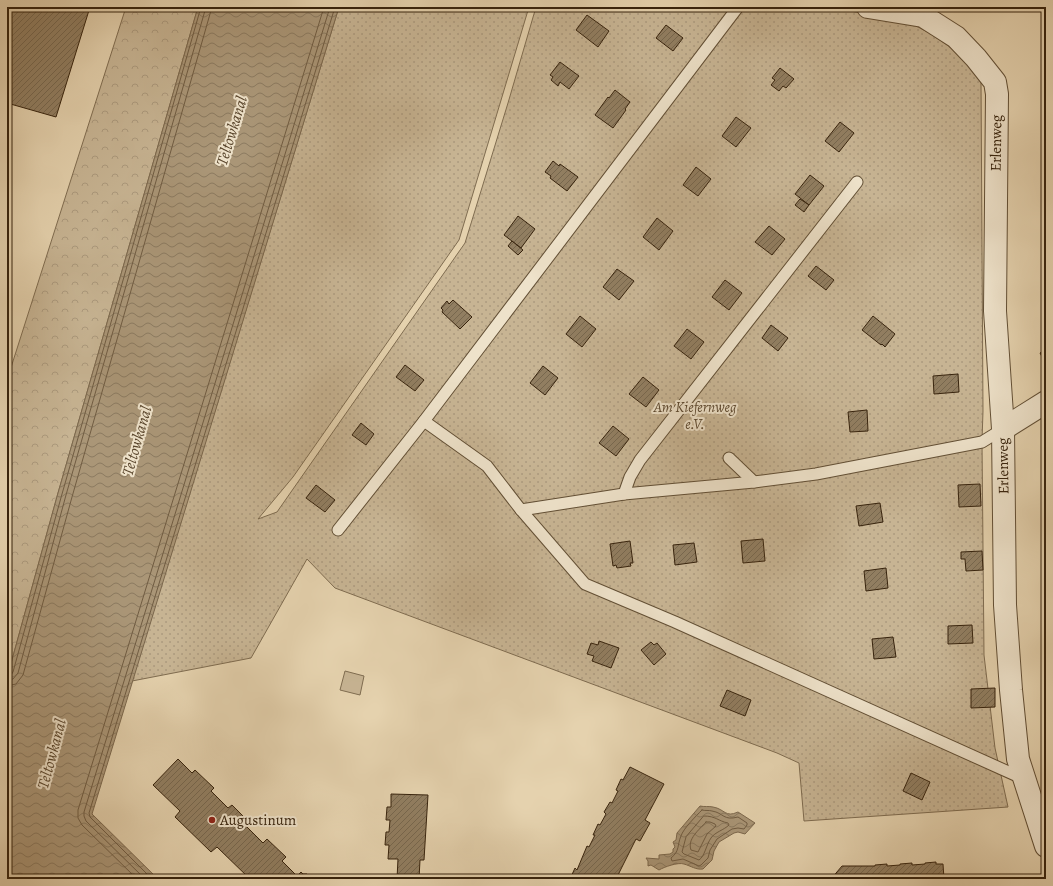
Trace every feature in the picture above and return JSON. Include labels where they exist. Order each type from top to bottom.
[{"type":"street","name":"Erlenweg","points":[[868,7],[923,16],[956,37],[976,58],[995,82],[997,94],[995,311],[1002,429],[1005,605],[1018,759],[1046,846]]},
{"type":"street","points":[[1002,429],[1046,402]]},
{"type":"lane","points":[[338,530],[424,421],[738,7]]},
{"type":"lane","points":[[624,494],[630,476],[857,182]]},
{"type":"lane","points":[[424,421],[487,466],[521,510],[585,584],[683,626],[1024,780]]},
{"type":"lane","points":[[521,510],[624,494],[754,482],[816,474],[982,442],[1002,429]]},
{"type":"lane","points":[[729,458],[754,482]]},
{"type":"green space","points":[[126,7],[198,7],[58,493],[7,678],[7,380]]},
{"type":"green space","name":"Am Kiefernweg e.V.","points":[[339,7],[529,7],[459,240],[293,477],[258,519],[277,512],[465,243],[536,7],[825,7],[905,20],[931,34],[957,52],[981,81],[984,655],[995,748],[1008,807],[804,821],[799,763],[777,753],[335,588],[307,559],[251,658],[132,681]]},
{"type":"green space","points":[[345,671],[364,676],[360,695],[340,690]]},
{"type":"water","name":"Teltowkanal","points":[[198,7],[339,7],[92,814],[158,879],[7,879],[7,678],[58,493]]},
{"type":"water","points":[[700,806],[717,808],[728,814],[738,812],[755,823],[745,834],[738,832],[734,833],[719,842],[714,851],[712,860],[703,869],[681,864],[671,865],[659,870],[651,865],[648,866],[648,861],[646,858],[659,859],[659,855],[670,854],[673,852],[675,847],[673,842],[676,840],[677,833]]},
{"type":"building","points":[[7,7],[90,7],[56,117],[7,103]]},
{"type":"building","points":[[587,15],[609,31],[598,47],[576,30]]},
{"type":"building","points":[[666,25],[683,38],[673,51],[656,38]]},
{"type":"building","points":[[560,62],[579,76],[569,89],[560,82],[558,86],[551,80],[553,77],[550,75]]},
{"type":"building","points":[[780,68],[794,79],[786,88],[783,86],[779,91],[771,85],[775,80],[772,78]]},
{"type":"building","points":[[615,90],[630,102],[613,128],[595,115]]},
{"type":"building","points":[[736,117],[751,128],[736,147],[722,136]]},
{"type":"building","points":[[840,122],[854,133],[839,152],[825,141]]},
{"type":"building","points":[[553,161],[559,166],[560,164],[578,177],[567,191],[550,178],[551,176],[545,172]]},
{"type":"building","points":[[696,167],[711,179],[698,196],[683,185]]},
{"type":"building","points":[[810,175],[824,186],[809,205],[795,194]]},
{"type":"building","points":[[800,199],[809,205],[804,212],[795,205]]},
{"type":"building","points":[[518,216],[535,229],[521,248],[504,235]]},
{"type":"building","points":[[657,218],[673,231],[659,250],[643,237]]},
{"type":"building","points":[[769,226],[785,239],[772,255],[755,242]]},
{"type":"building","points":[[512,241],[523,250],[518,255],[508,246]]},
{"type":"building","points":[[816,266],[834,280],[826,290],[808,276]]},
{"type":"building","points":[[617,269],[634,281],[619,300],[603,287]]},
{"type":"building","points":[[725,280],[742,293],[729,310],[712,297]]},
{"type":"building","points":[[453,300],[472,317],[460,329],[442,312],[443,310],[441,308],[447,301],[449,304]]},
{"type":"building","points":[[580,316],[596,329],[582,347],[566,334]]},
{"type":"building","points":[[873,316],[895,334],[885,347],[862,330]]},
{"type":"building","points":[[771,325],[788,338],[778,351],[762,338]]},
{"type":"building","points":[[687,329],[704,342],[691,359],[674,346]]},
{"type":"building","points":[[1046,349],[1046,364],[1040,353]]},
{"type":"building","points":[[405,365],[424,380],[415,391],[396,377]]},
{"type":"building","points":[[543,366],[558,378],[545,395],[530,383]]},
{"type":"building","points":[[958,374],[959,392],[934,394],[933,376]]},
{"type":"building","points":[[643,377],[659,390],[646,407],[629,394]]},
{"type":"building","points":[[867,410],[868,431],[850,432],[848,412]]},
{"type":"building","points":[[361,423],[374,434],[366,445],[352,435]]},
{"type":"building","points":[[613,426],[629,439],[616,456],[599,443]]},
{"type":"building","points":[[1044,472],[1046,472],[1046,514],[1043,514]]},
{"type":"building","points":[[980,484],[981,506],[959,507],[958,485]]},
{"type":"building","points":[[316,485],[335,500],[325,512],[306,498]]},
{"type":"building","points":[[880,503],[883,522],[859,526],[856,506]]},
{"type":"building","points":[[763,539],[765,561],[743,563],[741,541]]},
{"type":"building","points":[[630,541],[633,563],[630,563],[631,566],[617,568],[616,565],[613,566],[610,544]]},
{"type":"building","points":[[694,543],[697,562],[675,565],[673,545]]},
{"type":"building","points":[[982,551],[983,570],[966,571],[965,559],[961,559],[961,552]]},
{"type":"building","points":[[886,568],[888,588],[866,591],[864,571]]},
{"type":"building","points":[[972,625],[973,643],[948,644],[948,626]]},
{"type":"building","points":[[893,637],[896,657],[874,659],[872,639]]},
{"type":"building","points":[[599,641],[619,648],[611,668],[592,661],[594,656],[587,654],[591,643],[598,645]]},
{"type":"building","points":[[651,642],[654,645],[657,643],[666,654],[654,665],[641,650]]},
{"type":"building","points":[[995,688],[995,707],[971,708],[971,689]]},
{"type":"building","points":[[727,690],[751,700],[745,716],[720,706]]},
{"type":"building","name":"Augustinum","points":[[178,759],[192,773],[195,770],[214,788],[211,791],[228,808],[232,805],[249,822],[246,826],[263,843],[267,839],[286,857],[282,861],[297,876],[301,872],[303,874],[307,874],[307,879],[250,879],[217,847],[211,852],[175,817],[180,811],[153,785]]},
{"type":"building","points":[[630,767],[664,784],[645,820],[650,823],[640,841],[636,839],[616,879],[570,879],[575,868],[577,870],[587,846],[589,847],[595,835],[593,835],[598,824],[600,825],[606,814],[604,812],[610,802],[612,803],[618,791],[616,790],[621,779],[623,780]]},
{"type":"building","points":[[911,773],[930,782],[922,800],[903,791]]},
{"type":"building","points":[[391,794],[428,795],[424,860],[420,860],[419,879],[397,879],[398,859],[388,859],[389,845],[385,845],[386,832],[389,832],[390,820],[386,820],[387,807],[391,807]]},
{"type":"building","points":[[936,862],[936,864],[943,864],[944,879],[831,879],[842,866],[875,866],[887,864],[887,866],[912,863],[912,865]]},
{"type":"building","points":[[320,876],[333,877],[333,879],[320,879]]},
{"type":"place","name":"Augustinum","points":[[212,820]]}]
